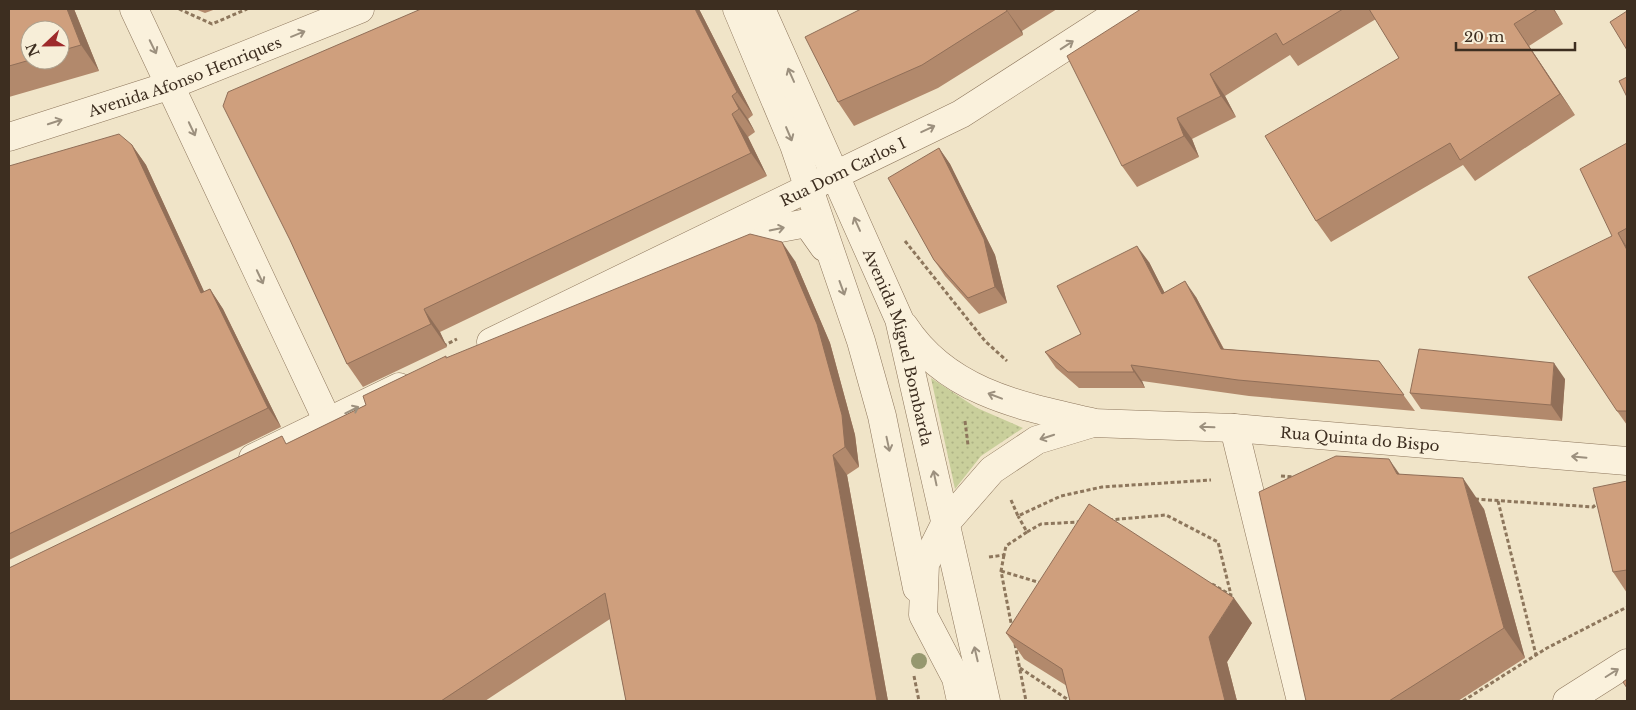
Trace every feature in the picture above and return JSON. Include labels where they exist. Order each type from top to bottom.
[{"type":"street","points":[[134,9],[328,422]]},
{"type":"street","name":"Avenida Afonso Henriques","points":[[9,137],[171,85],[360,9]]},
{"type":"street","points":[[736,9],[794,145],[830,255],[861,341],[882,416],[941,701]]},
{"type":"street","name":"Avenida Miguel Bombarda","points":[[762,9],[899,319],[986,701]]},
{"type":"street","name":"Rua Dom Carlos I","points":[[552,312],[754,212],[809,188],[961,114],[1124,9]]},
{"type":"street","name":"Rua Dom Carlos I","points":[[466,344],[749,234],[807,223],[830,255]]},
{"type":"street","name":"Rua Quinta do Bispo","points":[[899,319],[916,345],[937,365],[979,390],[1021,406],[1093,423],[1234,428],[1627,461]]},
{"type":"street","points":[[229,470],[417,378]]},
{"type":"street","name":"Rua Quinta do Bispo","points":[[923,615],[925,564],[945,524],[992,470],[1037,440],[1093,423]]},
{"type":"street","points":[[1234,428],[1301,701]]},
{"type":"street","points":[[923,615],[956,678],[961,701]]},
{"type":"street","points":[[1583,697],[1627,663]]},
{"type":"path","points":[[179,9],[212,24],[247,9]]},
{"type":"path","points":[[901,236],[985,341],[1012,365]]},
{"type":"path","points":[[435,350],[466,344]]},
{"type":"path","points":[[1279,476],[1298,477]]},
{"type":"path","points":[[1018,516],[1061,496],[1102,487],[1215,479]]},
{"type":"path","points":[[1008,493],[1027,532]]},
{"type":"path","points":[[1471,499],[1593,507],[1606,495]]},
{"type":"path","points":[[1498,501],[1536,656]]},
{"type":"path","points":[[1101,521],[1166,515],[1218,542],[1230,595],[1206,580]]},
{"type":"path","points":[[1109,520],[1117,524]]},
{"type":"path","points":[[1026,701],[1001,570],[1006,546],[1041,524],[1081,522]]},
{"type":"path","points":[[981,558],[1004,555]]},
{"type":"path","points":[[1001,570],[1043,583]]},
{"type":"path","points":[[1463,701],[1536,656],[1627,607]]},
{"type":"path","points":[[1017,653],[1022,645]]},
{"type":"path","points":[[1020,667],[1070,701]]},
{"type":"path","points":[[913,672],[919,701]]},
{"type":"green space","points":[[931,378],[977,408],[1023,428],[981,456],[955,489]]},
{"type":"building","points":[[9,9],[67,9],[81,45],[70,48],[70,20],[20,20],[20,63],[9,66]]},
{"type":"building","points":[[421,9],[695,9],[737,92],[732,96],[739,109],[732,114],[751,153],[424,309],[431,324],[347,364],[290,240],[223,106],[228,92]]},
{"type":"building","points":[[861,9],[1006,9],[1007,11],[922,65],[838,102],[805,37]]},
{"type":"building","points":[[1141,9],[1343,9],[1283,45],[1276,33],[1210,74],[1221,96],[1177,118],[1184,136],[1122,166],[1067,56]]},
{"type":"building","points":[[1369,9],[1538,9],[1514,24],[1560,94],[1460,160],[1450,143],[1316,221],[1265,136],[1399,58]]},
{"type":"building","points":[[1627,11],[1627,50],[1610,22]]},
{"type":"building","points":[[1627,77],[1627,97],[1619,81]]},
{"type":"building","points":[[119,134],[132,145],[201,293],[210,289],[268,408],[9,534],[9,166]]},
{"type":"building","points":[[1627,143],[1627,228],[1618,233],[1627,250],[1627,411],[1617,411],[1528,277],[1612,236],[1580,169]]},
{"type":"building","points":[[939,148],[984,239],[995,287],[968,298],[934,260],[888,178]]},
{"type":"building","points":[[750,234],[782,242],[817,324],[842,415],[845,447],[833,455],[877,701],[626,701],[605,593],[441,701],[9,701],[9,568],[282,436],[286,444],[366,405],[363,396],[446,356],[446,358]]},
{"type":"building","points":[[1137,246],[1162,294],[1185,281],[1221,349],[1379,361],[1404,395],[1238,380],[1131,365],[1134,372],[1068,372],[1045,352],[1081,334],[1057,286]]},
{"type":"building","points":[[1419,349],[1554,363],[1551,405],[1410,393]]},
{"type":"building","points":[[1336,456],[1389,459],[1397,474],[1463,478],[1504,628],[1389,701],[1306,701],[1259,492]]},
{"type":"building","points":[[1627,481],[1627,570],[1613,572],[1593,488]]},
{"type":"building","points":[[1089,504],[1234,598],[1209,637],[1225,701],[1070,701],[1062,669],[1006,633]]},
{"type":"building","points":[[1627,679],[1627,688],[1623,682]]}]
